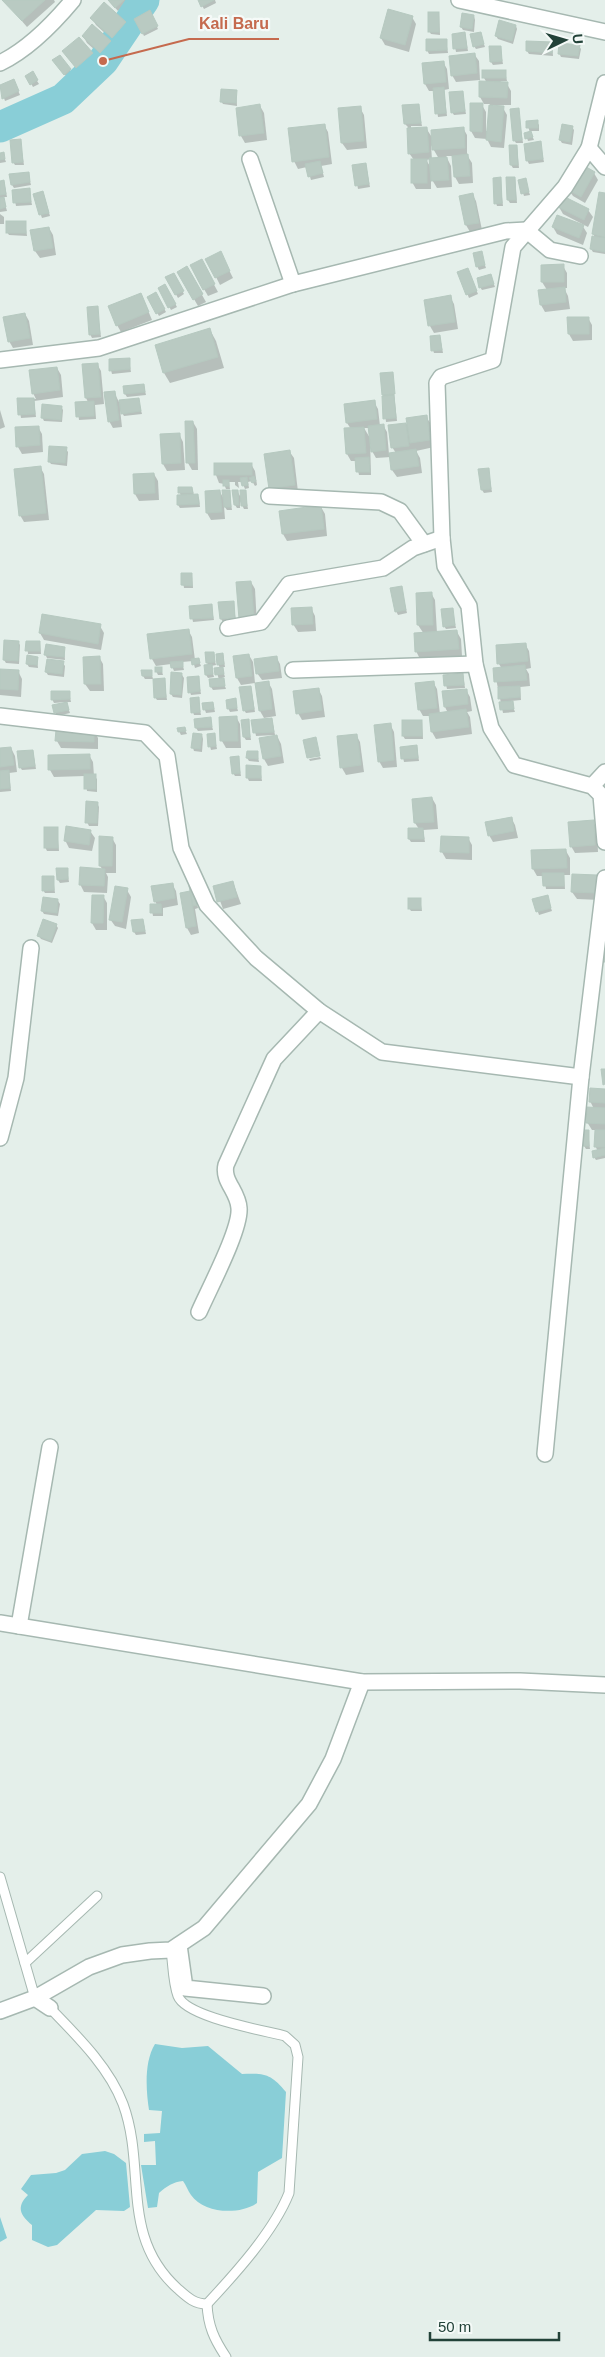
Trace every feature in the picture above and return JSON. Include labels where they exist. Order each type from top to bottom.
[{"type":"street","points":[[0,62],[31,42],[52,24],[72,0]]},
{"type":"street","points":[[459,0],[605,32]]},
{"type":"street","points":[[605,83],[589,148],[565,187],[513,247],[493,360],[441,377],[437,383],[442,538],[445,566],[470,606],[476,664],[491,728],[514,765],[592,786],[602,795],[605,842]]},
{"type":"street","points":[[589,148],[605,167]]},
{"type":"street","points":[[250,159],[293,284]]},
{"type":"street","points":[[0,360],[99,348],[293,284],[506,230],[526,230],[550,250],[580,256]]},
{"type":"street","points":[[269,496],[381,502],[400,511],[424,544]]},
{"type":"street","points":[[228,628],[261,622],[289,584],[383,568],[413,548],[442,538]]},
{"type":"street","points":[[293,670],[476,664]]},
{"type":"street","points":[[0,716],[145,733],[166,756],[181,848],[207,905],[256,958],[319,1012],[382,1052],[581,1078]]},
{"type":"street","points":[[592,786],[605,772]]},
{"type":"street","points":[[546,1454],[581,1078],[605,878]]},
{"type":"street","points":[[0,1138],[16,1078],[31,948]]},
{"type":"street","points":[[199,1312],[236,1226],[238,1203],[237,1197],[226,1178],[226,1165],[274,1059],[319,1012]]},
{"type":"street","points":[[19,1626],[50,1447]]},
{"type":"street","points":[[0,1623],[362,1682],[520,1681],[605,1684]]},
{"type":"street","points":[[0,2010],[35,1998],[65,1979],[114,1958],[175,1947],[204,1928],[309,1804],[343,1735],[362,1682]]},
{"type":"street","points":[[175,1947],[185,1988],[263,1996]]},
{"type":"street","points":[[35,1998],[50,2008]]},
{"type":"lane","points":[[0,1877],[35,1998]]},
{"type":"lane","points":[[25,1963],[97,1896]]},
{"type":"lane","points":[[175,1947],[178,1996],[185,2006],[198,2013],[284,2036],[295,2045],[298,2057],[289,2193],[284,2206],[234,2275],[207,2304],[208,2323],[211,2334],[226,2357]]},
{"type":"lane","points":[[50,2008],[100,2064],[123,2105],[131,2141],[142,2231],[155,2264],[167,2279],[191,2300],[207,2304]]},
{"type":"water","points":[[155,2044],[182,2048],[208,2046],[242,2074],[256,2074],[272,2078],[286,2092],[282,2158],[258,2172],[257,2203],[250,2207],[232,2211],[213,2209],[197,2201],[183,2181],[173,2183],[165,2188],[159,2193],[157,2207],[148,2208],[141,2165],[156,2165],[155,2141],[144,2142],[144,2134],[160,2133],[162,2111],[149,2110],[148,2102],[147,2068],[151,2051]]},
{"type":"water","points":[[105,2151],[114,2154],[126,2163],[130,2207],[124,2211],[96,2210],[57,2245],[48,2247],[32,2240],[32,2225],[21,2211],[22,2203],[28,2195],[21,2189],[31,2175],[56,2173],[65,2170],[82,2154]]},
{"type":"water","points":[[0,2217],[7,2238],[0,2242]]},
{"type":"building","points":[[2,0],[45,0],[22,21]]},
{"type":"building","points":[[108,0],[124,0],[115,8]]},
{"type":"building","points":[[198,0],[214,0],[201,7]]},
{"type":"building","points":[[104,2],[126,22],[112,38],[90,18]]},
{"type":"building","points":[[388,9],[413,16],[405,45],[380,38]]},
{"type":"building","points":[[150,10],[158,26],[142,34],[134,19]]},
{"type":"building","points":[[428,12],[439,12],[439,32],[428,32]]},
{"type":"building","points":[[462,13],[474,15],[472,29],[460,27]]},
{"type":"building","points":[[499,20],[516,25],[512,41],[495,36]]},
{"type":"building","points":[[92,24],[111,41],[100,53],[82,36]]},
{"type":"building","points":[[465,32],[467,48],[453,49],[452,34]]},
{"type":"building","points":[[481,32],[484,44],[473,47],[470,34]]},
{"type":"building","points":[[79,37],[93,53],[76,68],[62,51]]},
{"type":"building","points":[[426,39],[447,39],[447,50],[426,51]]},
{"type":"building","points":[[526,41],[553,42],[552,53],[526,51]]},
{"type":"building","points":[[559,43],[580,45],[578,56],[558,54]]},
{"type":"building","points":[[489,46],[501,46],[502,61],[490,62]]},
{"type":"building","points":[[475,53],[477,73],[451,76],[449,56]]},
{"type":"building","points":[[60,55],[71,69],[64,75],[52,60]]},
{"type":"building","points":[[444,61],[446,82],[424,84],[422,63]]},
{"type":"building","points":[[482,70],[506,70],[506,78],[482,78]]},
{"type":"building","points":[[33,71],[38,80],[30,85],[25,76]]},
{"type":"building","points":[[14,79],[19,91],[2,99],[0,85]]},
{"type":"building","points":[[479,81],[508,82],[507,98],[479,97]]},
{"type":"building","points":[[444,87],[446,113],[435,114],[433,88]]},
{"type":"building","points":[[221,89],[237,90],[236,103],[220,102]]},
{"type":"building","points":[[463,91],[465,111],[451,113],[449,92]]},
{"type":"building","points":[[470,103],[483,103],[482,132],[470,131]]},
{"type":"building","points":[[260,104],[264,133],[239,136],[236,108]]},
{"type":"building","points":[[419,104],[421,123],[404,124],[402,105]]},
{"type":"building","points":[[489,105],[504,106],[501,142],[486,140]]},
{"type":"building","points":[[361,106],[364,141],[341,143],[338,108]]},
{"type":"building","points":[[519,108],[522,140],[513,141],[510,109]]},
{"type":"building","points":[[538,120],[538,128],[526,128],[526,121]]},
{"type":"building","points":[[325,124],[329,157],[292,162],[288,128]]},
{"type":"building","points":[[562,124],[573,126],[570,142],[559,140]]},
{"type":"building","points":[[427,127],[429,152],[408,154],[407,128]]},
{"type":"building","points":[[464,127],[465,148],[432,150],[431,130]]},
{"type":"building","points":[[531,131],[533,137],[525,139],[524,133]]},
{"type":"building","points":[[21,139],[23,162],[12,163],[10,140]]},
{"type":"building","points":[[541,141],[543,159],[526,161],[524,144]]},
{"type":"building","points":[[509,145],[517,145],[518,165],[510,165]]},
{"type":"building","points":[[4,152],[5,159],[0,160],[0,153]]},
{"type":"building","points":[[468,154],[470,176],[454,177],[452,156]]},
{"type":"building","points":[[447,157],[449,180],[431,181],[429,158]]},
{"type":"building","points":[[411,159],[427,159],[427,183],[411,183]]},
{"type":"building","points":[[320,161],[323,173],[308,177],[305,164]]},
{"type":"building","points":[[366,163],[369,184],[355,186],[352,165]]},
{"type":"building","points":[[581,164],[595,172],[581,197],[567,189]]},
{"type":"building","points":[[29,172],[30,182],[11,185],[9,174]]},
{"type":"building","points":[[501,177],[502,203],[494,204],[493,178]]},
{"type":"building","points":[[506,177],[515,177],[516,200],[507,200]]},
{"type":"building","points":[[526,178],[529,192],[521,194],[518,180]]},
{"type":"building","points":[[4,180],[6,194],[0,195],[0,181]]},
{"type":"building","points":[[30,188],[31,202],[13,203],[12,190]]},
{"type":"building","points":[[43,191],[49,213],[39,215],[33,194]]},
{"type":"building","points":[[599,192],[605,193],[605,237],[592,234]]},
{"type":"building","points":[[473,193],[479,223],[465,225],[459,196]]},
{"type":"building","points":[[563,196],[589,209],[584,220],[558,207]]},
{"type":"building","points":[[4,197],[6,207],[0,209],[0,198]]},
{"type":"building","points":[[557,215],[584,225],[579,238],[552,227]]},
{"type":"building","points":[[6,221],[26,221],[26,233],[6,233]]},
{"type":"building","points":[[49,227],[53,248],[34,251],[30,230]]},
{"type":"building","points":[[592,236],[605,238],[605,252],[590,249]]},
{"type":"building","points":[[221,251],[230,271],[215,278],[205,259]]},
{"type":"building","points":[[482,251],[485,265],[476,267],[473,253]]},
{"type":"building","points":[[202,259],[215,284],[203,290],[190,265]]},
{"type":"building","points":[[564,264],[564,282],[541,282],[541,265]]},
{"type":"building","points":[[187,266],[203,294],[193,300],[177,272]]},
{"type":"building","points":[[468,268],[477,291],[466,295],[457,272]]},
{"type":"building","points":[[174,273],[184,291],[175,295],[165,277]]},
{"type":"building","points":[[491,274],[494,284],[479,288],[477,278]]},
{"type":"building","points":[[165,284],[176,304],[168,308],[158,288]]},
{"type":"building","points":[[565,287],[566,302],[540,305],[538,290]]},
{"type":"building","points":[[156,292],[165,309],[156,314],[147,297]]},
{"type":"building","points":[[141,293],[149,312],[116,326],[108,306]]},
{"type":"building","points":[[451,295],[455,322],[428,326],[424,300]]},
{"type":"building","points":[[98,306],[100,334],[89,335],[87,307]]},
{"type":"building","points":[[25,313],[30,338],[8,342],[3,317]]},
{"type":"building","points":[[567,317],[589,317],[589,334],[568,334]]},
{"type":"building","points":[[210,328],[218,357],[163,373],[155,345]]},
{"type":"building","points":[[440,335],[442,350],[431,351],[430,336]]},
{"type":"building","points":[[130,358],[130,369],[109,371],[109,359]]},
{"type":"building","points":[[98,363],[101,397],[85,398],[82,364]]},
{"type":"building","points":[[57,367],[60,390],[32,394],[29,370]]},
{"type":"building","points":[[393,372],[395,394],[382,395],[380,373]]},
{"type":"building","points":[[144,384],[145,392],[124,394],[123,386]]},
{"type":"building","points":[[115,391],[119,420],[108,422],[104,392]]},
{"type":"building","points":[[394,395],[396,418],[383,419],[382,396]]},
{"type":"building","points":[[17,398],[34,398],[35,414],[18,415]]},
{"type":"building","points":[[139,398],[141,411],[121,414],[119,400]]},
{"type":"building","points":[[375,400],[377,419],[346,423],[344,404]]},
{"type":"building","points":[[94,401],[94,416],[76,417],[75,402]]},
{"type":"building","points":[[42,404],[62,406],[61,420],[41,418]]},
{"type":"building","points":[[427,415],[430,440],[410,443],[406,418]]},
{"type":"building","points":[[185,421],[193,421],[195,463],[186,463]]},
{"type":"building","points":[[406,423],[409,446],[391,448],[388,425]]},
{"type":"building","points":[[384,424],[386,450],[371,452],[368,426]]},
{"type":"building","points":[[39,426],[40,445],[16,447],[15,427]]},
{"type":"building","points":[[364,427],[366,453],[346,454],[344,428]]},
{"type":"building","points":[[180,433],[181,463],[162,464],[160,434]]},
{"type":"building","points":[[49,446],[67,447],[65,463],[48,462]]},
{"type":"building","points":[[416,449],[419,466],[391,470],[389,453]]},
{"type":"building","points":[[290,450],[295,485],[269,489],[264,454]]},
{"type":"building","points":[[369,457],[370,472],[356,472],[355,458]]},
{"type":"building","points":[[214,463],[252,463],[252,475],[214,475]]},
{"type":"building","points":[[41,466],[46,513],[19,516],[14,469]]},
{"type":"building","points":[[489,468],[491,489],[481,490],[478,469]]},
{"type":"building","points":[[154,473],[155,493],[134,494],[133,474]]},
{"type":"building","points":[[254,476],[256,481],[252,483],[249,478]]},
{"type":"building","points":[[247,477],[248,485],[242,486],[240,478]]},
{"type":"building","points":[[223,480],[229,480],[229,486],[223,486]]},
{"type":"building","points":[[178,487],[192,487],[193,493],[178,493]]},
{"type":"building","points":[[220,490],[222,512],[206,513],[205,491]]},
{"type":"building","points":[[222,490],[230,490],[231,507],[224,507]]},
{"type":"building","points":[[232,490],[238,490],[239,505],[234,505]]},
{"type":"building","points":[[240,490],[246,490],[247,506],[241,506]]},
{"type":"building","points":[[198,494],[199,504],[177,505],[177,495]]},
{"type":"building","points":[[321,505],[324,529],[282,534],[279,511]]},
{"type":"building","points":[[181,573],[192,573],[192,586],[181,585]]},
{"type":"building","points":[[251,581],[254,618],[239,619],[236,582]]},
{"type":"building","points":[[402,586],[406,610],[395,612],[390,588]]},
{"type":"building","points":[[432,592],[433,625],[417,625],[416,593]]},
{"type":"building","points":[[234,601],[235,618],[220,619],[218,602]]},
{"type":"building","points":[[212,604],[213,618],[190,619],[189,606]]},
{"type":"building","points":[[312,607],[313,624],[292,625],[291,608]]},
{"type":"building","points":[[453,608],[455,625],[443,627],[441,609]]},
{"type":"building","points":[[42,614],[101,624],[98,644],[39,633]]},
{"type":"building","points":[[189,629],[192,654],[150,659],[147,634]]},
{"type":"building","points":[[457,630],[459,649],[415,652],[414,633]]},
{"type":"building","points":[[4,640],[19,641],[18,661],[3,660]]},
{"type":"building","points":[[26,641],[40,641],[40,651],[25,651]]},
{"type":"building","points":[[526,643],[528,661],[497,664],[496,645]]},
{"type":"building","points":[[46,644],[65,647],[64,657],[44,655]]},
{"type":"building","points":[[205,652],[214,652],[215,662],[206,663]]},
{"type":"building","points":[[223,653],[224,664],[217,665],[216,654]]},
{"type":"building","points":[[249,654],[252,676],[236,678],[233,656]]},
{"type":"building","points":[[27,655],[38,657],[37,665],[26,664]]},
{"type":"building","points":[[100,656],[101,684],[84,684],[83,657]]},
{"type":"building","points":[[277,656],[279,671],[256,674],[254,659]]},
{"type":"building","points":[[199,658],[200,663],[192,665],[191,659]]},
{"type":"building","points":[[47,659],[64,661],[62,674],[45,672]]},
{"type":"building","points":[[183,661],[183,667],[171,668],[170,662]]},
{"type":"building","points":[[212,664],[213,674],[205,675],[204,665]]},
{"type":"building","points":[[525,665],[527,680],[494,682],[493,668]]},
{"type":"building","points":[[155,667],[162,667],[162,672],[155,672]]},
{"type":"building","points":[[223,667],[224,674],[215,675],[214,668]]},
{"type":"building","points":[[0,669],[19,670],[18,690],[0,689]]},
{"type":"building","points":[[141,670],[152,670],[152,676],[142,676]]},
{"type":"building","points":[[171,672],[182,673],[181,695],[170,694]]},
{"type":"building","points":[[463,673],[464,685],[444,686],[443,675]]},
{"type":"building","points":[[199,676],[200,691],[188,693],[187,677]]},
{"type":"building","points":[[165,678],[166,697],[154,698],[153,679]]},
{"type":"building","points":[[224,678],[225,686],[210,687],[209,679]]},
{"type":"building","points":[[269,681],[272,709],[259,711],[255,683]]},
{"type":"building","points":[[434,681],[437,708],[418,710],[415,683]]},
{"type":"building","points":[[251,686],[254,709],[243,711],[239,687]]},
{"type":"building","points":[[520,686],[520,697],[498,699],[498,687]]},
{"type":"building","points":[[319,688],[322,710],[296,714],[293,691]]},
{"type":"building","points":[[467,689],[468,704],[444,707],[442,691]]},
{"type":"building","points":[[51,691],[70,691],[70,699],[51,700]]},
{"type":"building","points":[[199,697],[200,712],[191,713],[190,698]]},
{"type":"building","points":[[236,698],[237,708],[227,709],[226,700]]},
{"type":"building","points":[[513,701],[514,709],[500,710],[499,702]]},
{"type":"building","points":[[67,702],[69,710],[54,713],[52,705]]},
{"type":"building","points":[[213,702],[214,709],[203,710],[202,703]]},
{"type":"building","points":[[466,709],[469,727],[431,732],[429,714]]},
{"type":"building","points":[[237,716],[238,741],[220,741],[219,717]]},
{"type":"building","points":[[211,717],[212,727],[195,728],[194,719]]},
{"type":"building","points":[[272,718],[274,732],[253,733],[251,720]]},
{"type":"building","points":[[249,719],[250,737],[243,737],[241,720]]},
{"type":"building","points":[[402,720],[422,720],[422,736],[402,736]]},
{"type":"building","points":[[391,723],[394,760],[378,762],[374,725]]},
{"type":"building","points":[[185,727],[186,731],[178,732],[177,728]]},
{"type":"building","points":[[56,730],[94,730],[94,742],[55,741]]},
{"type":"building","points":[[193,733],[202,734],[200,749],[191,748]]},
{"type":"building","points":[[215,733],[216,746],[208,747],[207,734]]},
{"type":"building","points":[[357,734],[361,765],[340,768],[337,736]]},
{"type":"building","points":[[277,735],[281,756],[263,759],[259,738]]},
{"type":"building","points":[[316,737],[320,756],[307,758],[303,740]]},
{"type":"building","points":[[417,745],[418,758],[401,759],[400,747]]},
{"type":"building","points":[[11,747],[14,765],[0,767],[0,748]]},
{"type":"building","points":[[33,750],[35,766],[19,768],[17,751]]},
{"type":"building","points":[[247,751],[258,751],[258,759],[246,758]]},
{"type":"building","points":[[90,754],[90,769],[48,770],[48,755]]},
{"type":"building","points":[[239,756],[240,773],[232,774],[230,757]]},
{"type":"building","points":[[246,765],[261,766],[261,778],[246,778]]},
{"type":"building","points":[[9,770],[10,788],[0,789],[0,771]]},
{"type":"building","points":[[84,774],[96,774],[96,789],[84,789]]},
{"type":"building","points":[[432,797],[434,822],[414,823],[412,799]]},
{"type":"building","points":[[86,801],[98,802],[97,823],[85,823]]},
{"type":"building","points":[[512,817],[514,831],[488,836],[485,822]]},
{"type":"building","points":[[594,820],[595,845],[570,847],[568,822]]},
{"type":"building","points":[[66,826],[91,830],[89,845],[64,841]]},
{"type":"building","points":[[44,827],[58,827],[58,848],[44,848]]},
{"type":"building","points":[[408,828],[423,828],[424,839],[408,839]]},
{"type":"building","points":[[99,836],[113,837],[112,866],[99,866]]},
{"type":"building","points":[[441,836],[469,837],[469,853],[440,852]]},
{"type":"building","points":[[566,849],[567,868],[532,869],[531,850]]},
{"type":"building","points":[[80,867],[105,869],[104,886],[79,885]]},
{"type":"building","points":[[56,868],[68,868],[68,879],[57,880]]},
{"type":"building","points":[[542,873],[564,873],[564,886],[543,886]]},
{"type":"building","points":[[572,874],[597,875],[596,893],[571,892]]},
{"type":"building","points":[[42,876],[54,876],[54,890],[42,891]]},
{"type":"building","points":[[233,881],[237,897],[217,902],[213,886]]},
{"type":"building","points":[[173,883],[175,898],[154,902],[151,886]]},
{"type":"building","points":[[193,885],[197,905],[193,906],[189,886]]},
{"type":"building","points":[[115,886],[128,888],[122,922],[109,920]]},
{"type":"building","points":[[190,891],[196,926],[186,928],[180,893]]},
{"type":"building","points":[[92,895],[104,895],[103,923],[91,923]]},
{"type":"building","points":[[548,895],[551,908],[536,912],[532,899]]},
{"type":"building","points":[[43,897],[58,899],[57,913],[41,911]]},
{"type":"building","points":[[408,898],[421,898],[421,909],[408,909]]},
{"type":"building","points":[[150,904],[161,904],[162,913],[150,913]]},
{"type":"building","points":[[43,919],[57,924],[51,941],[37,936]]},
{"type":"building","points":[[143,919],[145,931],[133,932],[131,920]]},
{"type":"building","points":[[601,948],[605,948],[605,962],[603,962]]},
{"type":"building","points":[[601,1069],[605,1069],[605,1084],[603,1085]]},
{"type":"building","points":[[590,1088],[605,1089],[605,1103],[589,1102]]},
{"type":"building","points":[[587,1107],[605,1108],[605,1124],[586,1123]]},
{"type":"building","points":[[582,1130],[589,1130],[589,1146],[583,1146]]},
{"type":"building","points":[[595,1130],[605,1130],[605,1147],[594,1147]]},
{"type":"building","points":[[605,1148],[605,1155],[593,1158],[592,1151]]},
{"type":"waterway","points":[[0,127],[63,99],[103,61],[144,0]]},
{"type":"place","name":"Kali Baru","points":[[103,61]]}]
